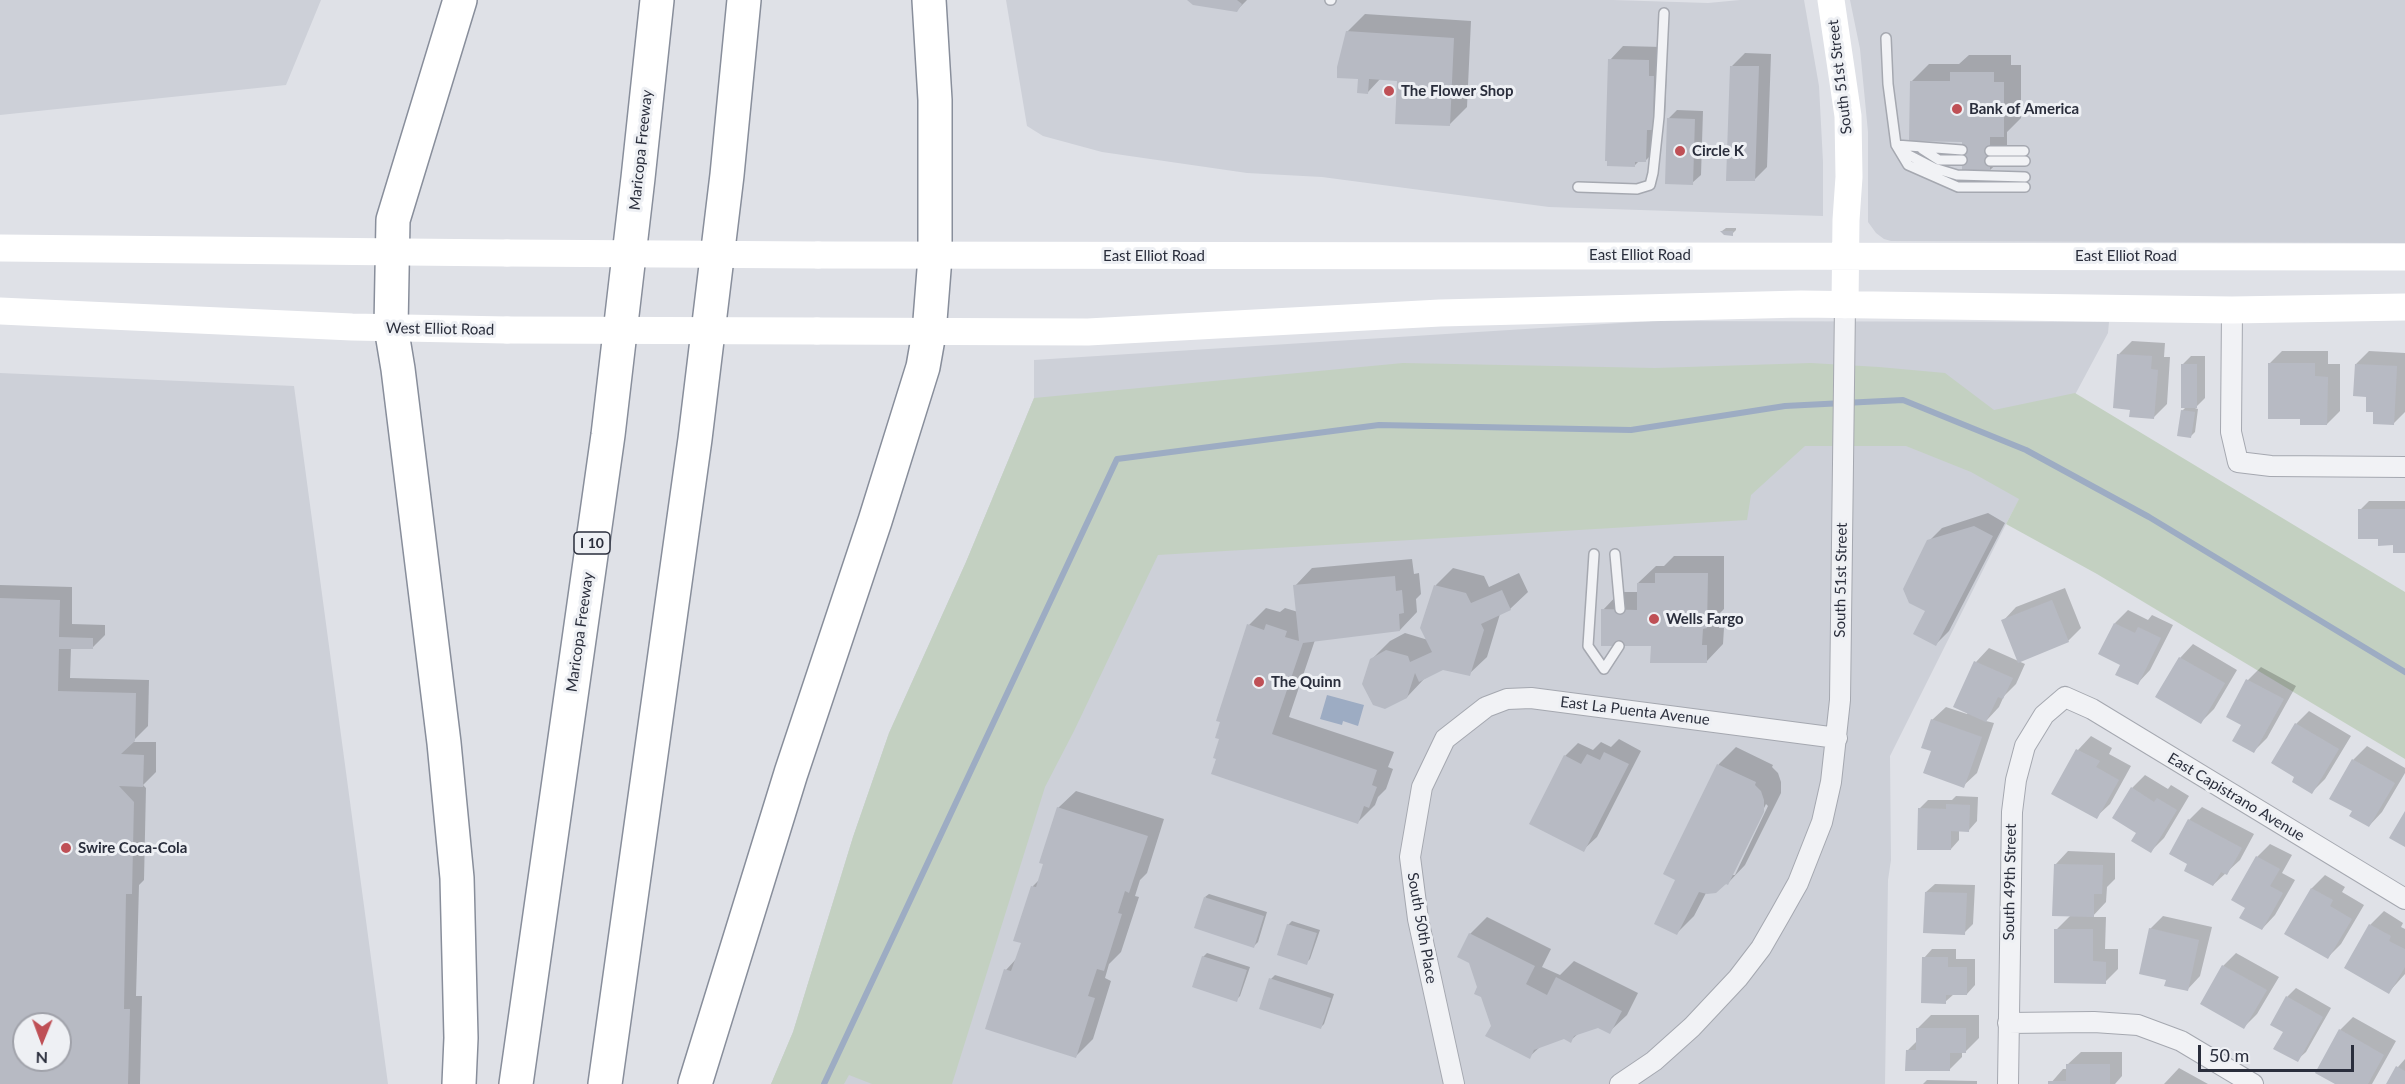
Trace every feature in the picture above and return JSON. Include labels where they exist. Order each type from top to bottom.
[{"type":"highway","points":[[459,1084],[461,1038],[457,878],[444,743],[391,327],[391,251],[393,220],[460,0]]},
{"type":"highway","name":"Maricopa Freeway","points":[[516,1084],[608,435],[657,0]]},
{"type":"highway","points":[[605,1084],[695,439],[727,175],[744,0]]},
{"type":"highway","points":[[695,1084],[791,773],[918,387],[929,333],[935,257],[935,100],[929,0]]},
{"type":"main road","name":"South 51st Street","points":[[1831,0],[1848,116],[1849,177],[1845,305]]},
{"type":"main road","points":[[0,248],[391,251]]},
{"type":"main road","name":"East Elliot Road","points":[[391,251],[935,257],[1846,255],[2405,257]]},
{"type":"main road","points":[[929,333],[1088,332],[1440,314],[1777,305],[2232,310],[2405,307]]},
{"type":"main road","name":"West Elliot Road","points":[[0,311],[507,330],[929,333]]},
{"type":"street","name":"South 51st Street","points":[[1620,1084],[1654,1061],[1692,1028],[1718,1002],[1761,948],[1798,883],[1822,822],[1831,782],[1840,700],[1845,305]]},
{"type":"street","points":[[2232,310],[2231,432],[2238,462],[2271,466],[2405,467]]},
{"type":"street","name":"East Capistrano Avenue","points":[[2065,697],[2092,709],[2405,899]]},
{"type":"street","name":"South 49th Street","points":[[2008,1084],[2012,812],[2016,780],[2025,746],[2044,715],[2065,697]]},
{"type":"street","name":"East La Puenta Avenue","points":[[1445,739],[1486,707],[1507,699],[1531,699],[1837,738]]},
{"type":"street","name":"South 50th Place","points":[[1445,739],[1422,787],[1410,856],[1418,919],[1454,1084]]},
{"type":"street","points":[[2008,1023],[2094,1022],[2138,1025],[2181,1041],[2253,1084]]},
{"type":"lane","points":[[1578,187],[1637,189],[1650,185],[1659,117],[1664,13]]},
{"type":"lane","points":[[1886,38],[1888,84],[1897,147],[1908,165],[1958,187],[2025,188]]},
{"type":"lane","points":[[1897,147],[1920,148],[1962,155]]},
{"type":"lane","points":[[1897,147],[1934,168],[1957,175],[2025,177]]},
{"type":"lane","points":[[1990,156],[2024,156]]},
{"type":"lane","points":[[1594,554],[1588,646],[1604,669],[1619,646]]},
{"type":"lane","points":[[1615,554],[1620,609]]},
{"type":"shaded area","points":[[0,0],[321,0],[286,85],[0,115]]},
{"type":"shaded area","points":[[1006,0],[1613,0],[1708,3],[1740,0],[1804,0],[1819,86],[1823,216],[1549,207],[1322,177],[1247,173],[1102,152],[1043,136],[1027,126]]},
{"type":"shaded area","points":[[1850,0],[2405,0],[2405,243],[1891,241],[1884,239],[1868,222],[1868,132],[1860,49]]},
{"type":"shaded area","points":[[1652,321],[2109,322],[2108,333],[2006,524],[1890,756],[1891,860],[1888,880],[1885,1084],[771,1084],[793,1032],[853,837],[889,733],[966,562],[1034,398],[1034,360]]},
{"type":"shaded area","points":[[0,373],[294,386],[388,1084],[0,1084]]},
{"type":"green space","points":[[1403,363],[1655,368],[1811,363],[1879,367],[1945,373],[1994,410],[2075,393],[2405,592],[2405,759],[2097,574],[2006,524],[2019,499],[1971,472],[1906,446],[1805,446],[1751,495],[1747,520],[1158,555],[1045,787],[952,1084],[872,1084],[849,1075],[844,1084],[771,1084],[793,1032],[853,837],[889,733],[966,562],[1034,398]]},
{"type":"water","points":[[1327,695],[1364,705],[1358,726],[1343,721],[1342,725],[1320,719]]},
{"type":"building","points":[[1187,0],[1237,0],[1242,4],[1237,12],[1193,5]]},
{"type":"building","points":[[1346,31],[1454,38],[1450,126],[1395,124],[1397,81],[1369,79],[1368,94],[1357,93],[1358,79],[1337,78],[1337,67]]},
{"type":"building","points":[[1608,59],[1649,60],[1649,76],[1654,76],[1653,130],[1647,130],[1646,162],[1635,162],[1635,167],[1607,166],[1607,161],[1605,161]]},
{"type":"building","name":"Circle K","points":[[1730,66],[1759,66],[1755,181],[1726,181]]},
{"type":"building","name":"Bank of America","points":[[1950,72],[1994,72],[1994,82],[2004,82],[2004,137],[1990,137],[1990,173],[1962,173],[1962,142],[1909,141],[1910,81],[1950,81]]},
{"type":"building","name":"Circle K","points":[[1667,118],[1695,119],[1693,185],[1665,184]]},
{"type":"building","points":[[1720,231],[1733,231],[1733,236],[1724,235]]},
{"type":"building","points":[[2117,354],[2152,356],[2151,369],[2158,370],[2154,419],[2129,417],[2130,410],[2113,408]]},
{"type":"building","points":[[2268,363],[2315,363],[2315,376],[2328,377],[2327,425],[2300,425],[2300,419],[2268,419]]},
{"type":"building","points":[[2181,364],[2197,364],[2197,408],[2181,408]]},
{"type":"building","points":[[2355,364],[2397,366],[2394,425],[2373,424],[2373,412],[2366,412],[2366,397],[2353,396]]},
{"type":"building","points":[[2181,410],[2195,412],[2191,438],[2177,436]]},
{"type":"building","points":[[2358,509],[2405,509],[2405,553],[2393,553],[2393,545],[2378,546],[2378,539],[2358,539]]},
{"type":"building","points":[[1974,526],[1993,536],[1936,646],[1913,634],[1925,611],[1909,603],[1903,589],[1927,540]]},
{"type":"building","name":"Wells Fargo","points":[[1655,573],[1708,573],[1707,628],[1703,629],[1702,645],[1707,645],[1707,663],[1650,663],[1651,646],[1601,646],[1601,609],[1637,610],[1637,583],[1655,583]]},
{"type":"building","name":"The Quinn","points":[[1395,576],[1396,591],[1402,590],[1404,613],[1399,614],[1400,631],[1303,643],[1272,734],[1377,770],[1372,785],[1377,787],[1369,808],[1364,806],[1358,824],[1211,774],[1219,739],[1215,738],[1220,722],[1216,721],[1247,624],[1264,630],[1266,624],[1287,631],[1285,637],[1299,641],[1293,585]]},
{"type":"building","name":"The Quinn","points":[[1434,585],[1466,593],[1471,603],[1502,590],[1511,610],[1481,624],[1484,630],[1470,676],[1443,670],[1419,682],[1415,673],[1407,698],[1385,709],[1373,705],[1362,684],[1370,659],[1386,650],[1408,656],[1410,662],[1432,652],[1420,628]]},
{"type":"building","name":"Swire Coca-Cola","points":[[0,598],[60,600],[59,637],[93,638],[93,649],[59,649],[58,691],[136,693],[135,741],[121,754],[144,755],[143,787],[119,786],[134,802],[132,894],[126,894],[124,1009],[130,1009],[128,1084],[0,1084]]},
{"type":"building","points":[[2052,600],[2069,642],[2018,663],[2001,620]]},
{"type":"building","points":[[2114,623],[2135,633],[2138,627],[2161,638],[2138,685],[2115,675],[2120,665],[2098,654]]},
{"type":"building","points":[[2179,657],[2225,683],[2201,724],[2155,697]]},
{"type":"building","points":[[1974,661],[2013,678],[2003,699],[1998,697],[1986,722],[1953,707]]},
{"type":"building","points":[[2246,679],[2284,699],[2254,753],[2232,741],[2241,725],[2226,717]]},
{"type":"building","points":[[1931,719],[1982,737],[1964,788],[1923,773],[1931,751],[1921,748]]},
{"type":"building","points":[[2295,723],[2339,749],[2312,794],[2292,782],[2294,777],[2271,763]]},
{"type":"building","points":[[2076,749],[2100,761],[2096,767],[2119,780],[2097,819],[2051,794]]},
{"type":"building","points":[[1604,752],[1629,764],[1584,852],[1529,824],[1564,755],[1581,764],[1587,754],[1600,760]]},
{"type":"building","points":[[2352,759],[2395,783],[2369,827],[2349,816],[2352,811],[2329,799]]},
{"type":"building","points":[[1717,764],[1756,782],[1755,785],[1761,791],[1764,800],[1764,812],[1728,885],[1726,884],[1716,893],[1699,892],[1677,935],[1654,924],[1675,880],[1663,874]]},
{"type":"building","points":[[2131,787],[2154,802],[2157,798],[2177,810],[2151,853],[2131,841],[2136,833],[2112,818]]},
{"type":"building","points":[[1946,804],[1970,805],[1969,832],[1951,831],[1951,850],[1917,850],[1918,808],[1946,809]]},
{"type":"building","points":[[1057,807],[1148,836],[1129,893],[1125,891],[1118,913],[1122,914],[1104,971],[1097,969],[1088,996],[1095,998],[1076,1058],[985,1029],[1004,969],[1011,971],[1021,943],[1013,941],[1031,886],[1036,887],[1043,864],[1039,863]]},
{"type":"building","points":[[2405,811],[2405,847],[2389,838]]},
{"type":"building","points":[[2188,819],[2242,848],[2227,875],[2221,872],[2213,886],[2184,871],[2187,864],[2169,854]]},
{"type":"building","points":[[2256,856],[2280,869],[2270,886],[2283,893],[2262,930],[2239,918],[2245,908],[2231,900]]},
{"type":"building","points":[[2054,864],[2103,865],[2102,894],[2094,894],[2094,917],[2052,916]]},
{"type":"building","points":[[2311,888],[2333,900],[2330,906],[2352,919],[2328,959],[2284,934]]},
{"type":"building","points":[[1925,892],[1967,893],[1965,935],[1923,933]]},
{"type":"building","points":[[1204,897],[1264,916],[1254,948],[1194,928]]},
{"type":"building","points":[[1287,924],[1317,933],[1307,965],[1277,955]]},
{"type":"building","points":[[2369,924],[2391,936],[2389,941],[2405,949],[2405,967],[2389,994],[2344,968]]},
{"type":"building","points":[[2149,928],[2199,940],[2188,991],[2164,986],[2166,980],[2139,974]]},
{"type":"building","points":[[2054,929],[2093,929],[2093,961],[2106,962],[2106,984],[2054,983]]},
{"type":"building","points":[[1469,933],[1535,966],[1526,984],[1547,995],[1556,977],[1622,1011],[1610,1034],[1598,1028],[1574,1036],[1571,1043],[1564,1039],[1534,1050],[1530,1059],[1485,1036],[1491,1026],[1481,997],[1474,994],[1477,987],[1469,963],[1457,957]]},
{"type":"building","points":[[1202,956],[1247,970],[1237,1002],[1192,987]]},
{"type":"building","points":[[1922,957],[1948,957],[1948,967],[1967,967],[1967,995],[1946,995],[1946,1004],[1921,1003]]},
{"type":"building","points":[[2222,965],[2267,990],[2244,1029],[2200,1004]]},
{"type":"building","points":[[1269,978],[1331,998],[1321,1029],[1259,1009]]},
{"type":"building","points":[[2286,996],[2323,1017],[2298,1062],[2273,1049],[2283,1032],[2270,1025]]},
{"type":"building","points":[[1916,1028],[1966,1028],[1966,1053],[1950,1053],[1950,1071],[1905,1071],[1906,1050],[1916,1050]]},
{"type":"building","points":[[2339,1029],[2384,1055],[2368,1084],[2335,1084],[2315,1073]]},
{"type":"building","points":[[2066,1064],[2110,1064],[2110,1084],[2048,1084],[2048,1081],[2066,1081]]},
{"type":"building","points":[[2396,1066],[2405,1071],[2405,1084],[2386,1084]]},
{"type":"waterway","points":[[824,1084],[1117,459],[1379,425],[1631,430],[1785,406],[1903,400],[2026,450],[2149,517],[2405,672]]},
{"type":"place","name":"The Flower Shop","points":[[1389,91]]},
{"type":"place","name":"Bank of America","points":[[1957,109]]},
{"type":"place","name":"Circle K","points":[[1680,151]]},
{"type":"place","name":"Wells Fargo","points":[[1654,619]]},
{"type":"place","name":"The Quinn","points":[[1259,682]]},
{"type":"place","name":"Swire Coca-Cola","points":[[66,848]]}]
